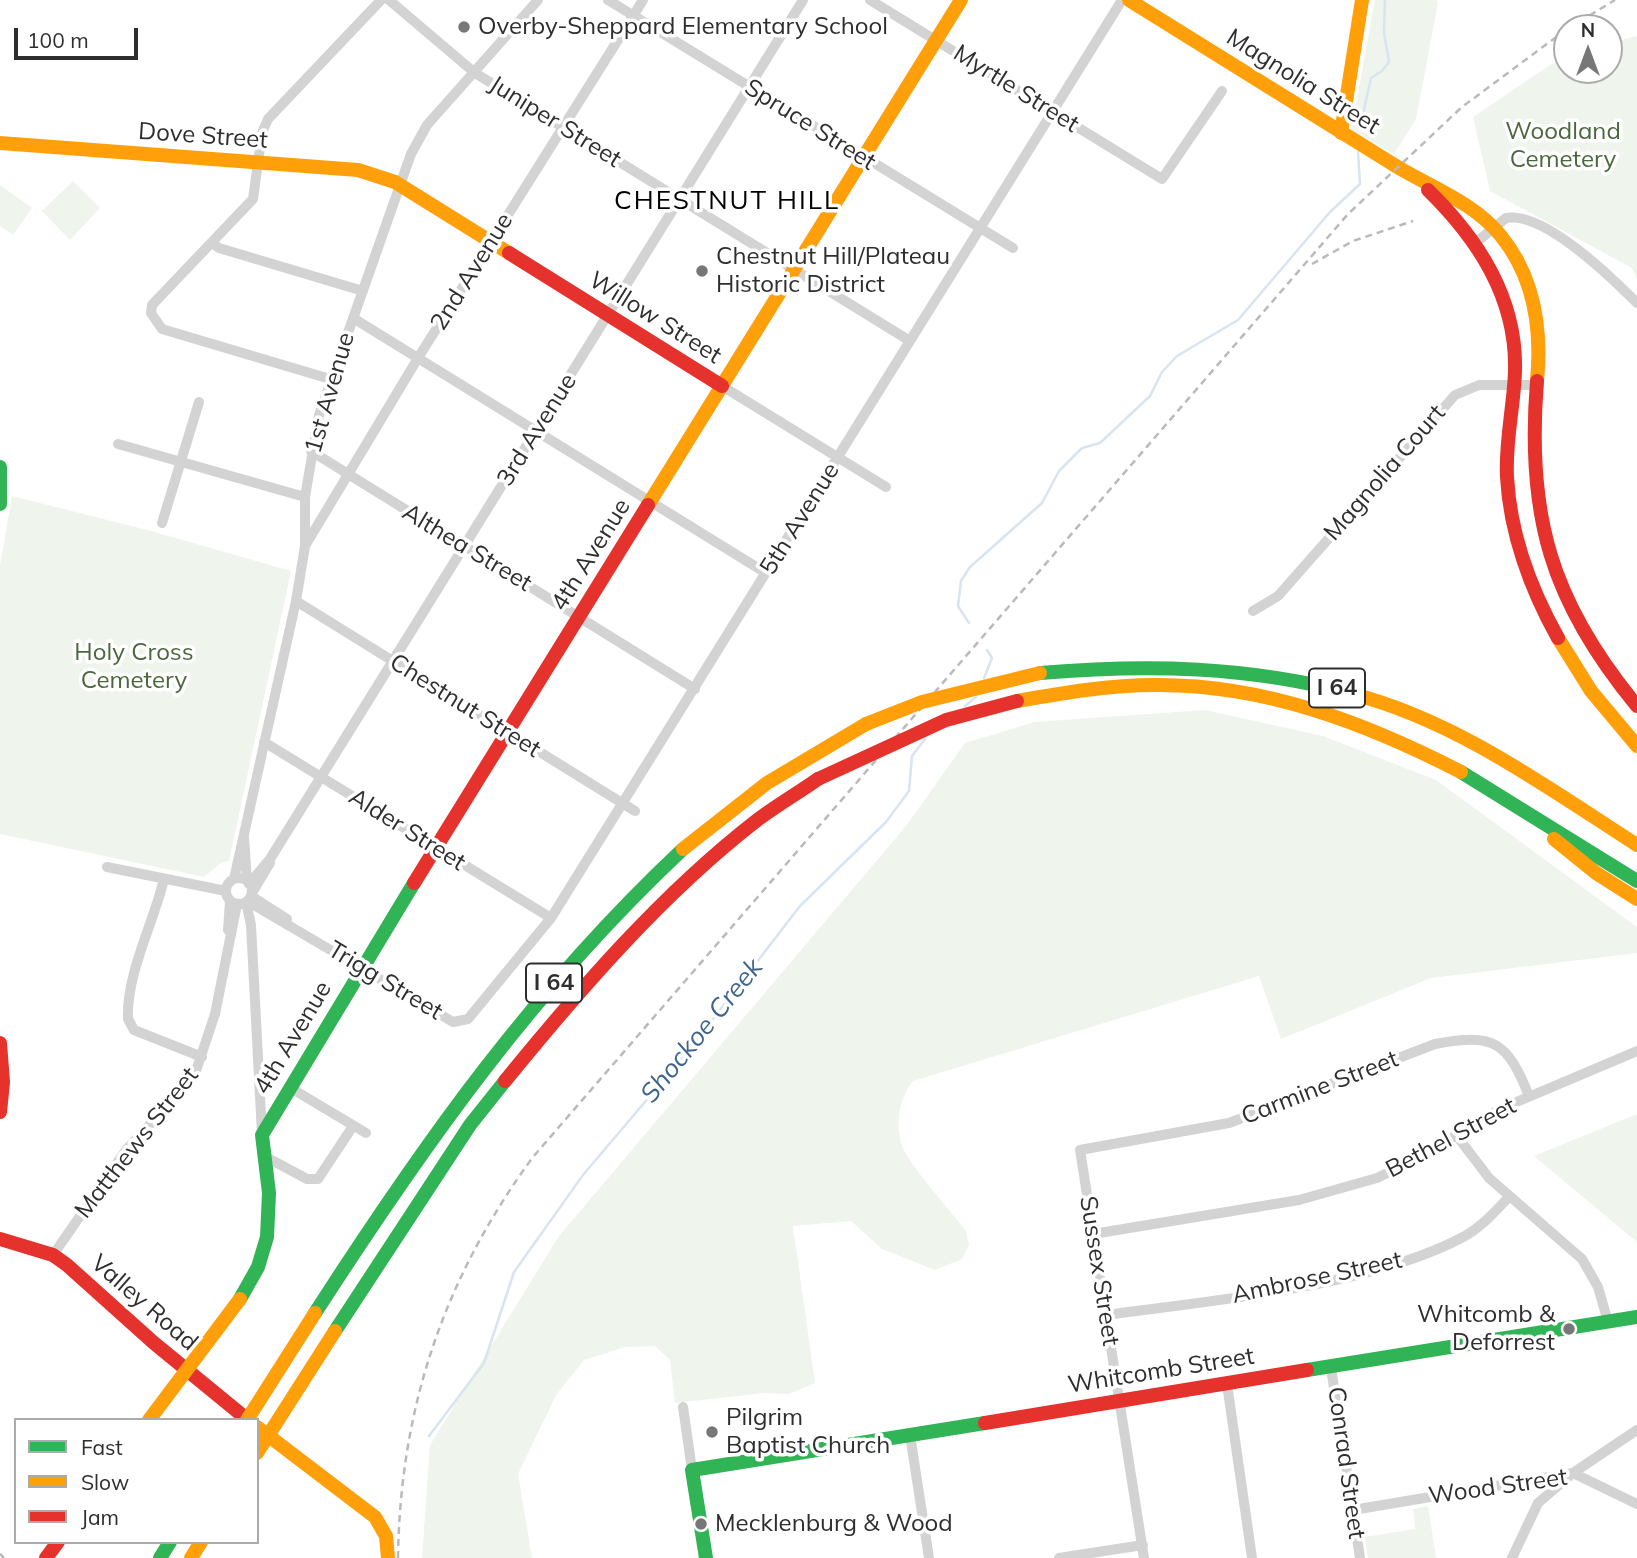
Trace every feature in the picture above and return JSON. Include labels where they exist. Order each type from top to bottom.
[{"type":"main road","name":"4th Avenue","points":[[262,1135],[435,848],[961,0]]},
{"type":"main road","name":"Magnolia Street","points":[[1129,0],[1494,226],[1519,264],[1534,304],[1541,345],[1533,457],[1537,499],[1547,541],[1567,593],[1586,631],[1637,706]]},
{"type":"main road","points":[[1341,133],[1362,0]]},
{"type":"main road","name":"Dove Street","points":[[0,143],[358,170],[401,184]]},
{"type":"main road","name":"Magnolia Street","points":[[1416,180],[1448,210],[1497,281],[1507,307],[1515,348],[1507,476],[1521,549],[1547,613],[1572,663],[1604,709],[1637,746]]},
{"type":"main road","name":"Willow Street","points":[[401,184],[722,386]]},
{"type":"main road","points":[[0,467],[0,504]]},
{"type":"main road","name":"I 64","points":[[249,1418],[379,1213],[476,1077],[540,998],[617,914],[688,846],[753,793],[866,724],[922,702],[1040,673],[1112,665],[1213,666],[1278,674],[1335,687],[1384,704],[1466,739],[1637,845]]},
{"type":"main road","name":"I 64","points":[[259,1450],[470,1125],[548,1028],[666,901],[756,821],[818,779],[946,720],[1017,701],[1112,687],[1159,685],[1242,693],[1289,701],[1407,742],[1474,776],[1637,881]]},
{"type":"main road","points":[[1474,776],[1597,873],[1637,899]]},
{"type":"main road","points":[[0,1043],[3,1094],[0,1112]]},
{"type":"main road","points":[[151,1418],[240,1299],[258,1267],[267,1237],[269,1194],[262,1135]]},
{"type":"main road","name":"Valley Road","points":[[0,1239],[53,1255],[246,1418]]},
{"type":"main road","name":"Whitcomb Street","points":[[692,1470],[1637,1318]]},
{"type":"main road","points":[[259,1429],[375,1517],[386,1536],[388,1558]]},
{"type":"main road","points":[[692,1470],[706,1558]]},
{"type":"street","points":[[330,379],[157,326],[150,313],[152,305],[253,199],[262,133],[268,119],[382,0]]},
{"type":"street","name":"Juniper Street","points":[[389,0],[475,73],[909,341]]},
{"type":"street","name":"1st Avenue","points":[[243,896],[234,879],[296,601],[305,546],[305,497],[311,451],[330,379],[401,184],[427,125],[538,0]]},
{"type":"street","name":"Spruce Street","points":[[608,0],[1013,248]]},
{"type":"street","name":"2nd Avenue","points":[[305,546],[418,358],[643,0]]},
{"type":"street","name":"3rd Avenue","points":[[243,896],[266,872],[270,859],[321,776],[803,0]]},
{"type":"street","name":"Myrtle Street","points":[[870,0],[1162,179],[1222,92]]},
{"type":"street","name":"5th Avenue","points":[[459,1023],[468,1019],[551,918],[1122,0]]},
{"type":"street","points":[[1474,244],[1494,226],[1510,217],[1535,224],[1592,258],[1637,303]]},
{"type":"street","points":[[212,243],[219,248],[363,291]]},
{"type":"street","points":[[353,318],[766,573]]},
{"type":"street","name":"Magnolia Court","points":[[1253,611],[1278,596],[1455,395],[1479,385],[1539,385]]},
{"type":"street","name":"Willow Street","points":[[722,386],[886,487]]},
{"type":"street","points":[[162,523],[199,402]]},
{"type":"street","points":[[118,444],[305,497]]},
{"type":"street","name":"Althea Street","points":[[311,451],[695,689]]},
{"type":"street","name":"Chestnut Street","points":[[296,601],[635,811]]},
{"type":"street","name":"Alder Street","points":[[264,742],[551,918]]},
{"type":"street","name":"1st Avenue","points":[[243,896],[244,837]]},
{"type":"street","points":[[107,867],[243,896],[250,946],[262,1135]]},
{"type":"street","points":[[164,878],[154,920],[140,952],[128,1019],[138,1031],[202,1057]]},
{"type":"street","name":"Trigg Street","points":[[243,896],[459,1023]]},
{"type":"street","name":"Matthews Street","points":[[53,1255],[126,1150],[189,1084],[202,1057],[215,1014],[229,945],[243,896]]},
{"type":"street","name":"Carmine Street","points":[[1080,1150],[1229,1123],[1435,1044],[1460,1040],[1476,1039],[1503,1047],[1512,1057],[1529,1096]]},
{"type":"street","name":"Bethel Street","points":[[1093,1234],[1339,1190],[1388,1172],[1457,1136],[1500,1109],[1637,1051]]},
{"type":"street","points":[[289,1087],[366,1133]]},
{"type":"street","points":[[264,1156],[307,1179],[321,1178],[353,1126]]},
{"type":"street","points":[[1457,1136],[1475,1162],[1509,1197],[1582,1259],[1598,1287],[1608,1322]]},
{"type":"street","name":"Sussex Street","points":[[1080,1150],[1144,1558]]},
{"type":"street","name":"Ambrose Street","points":[[1106,1315],[1249,1294],[1367,1271],[1427,1253],[1467,1235],[1483,1224],[1509,1197]]},
{"type":"street","name":"Conrad Street","points":[[1331,1367],[1360,1558]]},
{"type":"street","points":[[1227,1384],[1252,1558]]},
{"type":"street","points":[[683,1407],[692,1470]]},
{"type":"street","points":[[1512,1558],[1538,1503],[1573,1473],[1637,1430]]},
{"type":"street","points":[[910,1435],[929,1558]]},
{"type":"street","name":"Wood Street","points":[[1353,1510],[1573,1473],[1637,1504]]},
{"type":"street","points":[[1059,1558],[1143,1545]]},
{"type":"green space","points":[[1375,0],[1437,0],[1438,3],[1416,119],[1394,154],[1351,131]]},
{"type":"green space","name":"Woodland Cemetery","points":[[1637,36],[1637,279],[1632,268],[1490,191],[1473,117],[1553,64],[1553,84],[1623,84],[1623,40]]},
{"type":"green space","points":[[73,181],[100,208],[70,240],[42,211]]},
{"type":"green space","points":[[0,185],[32,208],[13,235],[0,226]]},
{"type":"green space","name":"Holy Cross Cemetery","points":[[12,496],[151,531],[291,571],[229,861],[222,862],[204,877],[0,834],[0,566]]},
{"type":"green space","points":[[1205,710],[1323,736],[1436,780],[1637,927],[1637,953],[1431,978],[1281,1039],[1259,976],[913,1081],[901,1104],[900,1139],[914,1166],[966,1231],[969,1245],[962,1259],[935,1270],[882,1249],[851,1221],[793,1226],[815,1383],[789,1394],[764,1393],[675,1403],[670,1360],[655,1346],[625,1347],[584,1360],[556,1395],[518,1474],[532,1558],[422,1558],[430,1445],[559,1236],[906,826],[965,743],[1035,722]]},
{"type":"green space","points":[[1637,1114],[1637,1242],[1534,1156]]},
{"type":"green space","points":[[1428,1506],[1436,1558],[1368,1558],[1365,1537],[1415,1529],[1413,1509]]},
{"type":"waterway","name":"Shockoe Creek","points":[[1362,118],[1371,78],[1389,62],[1384,33],[1385,0]]},
{"type":"waterway","name":"Shockoe Creek","points":[[969,623],[958,606],[961,581],[970,567],[1042,503],[1059,471],[1082,448],[1100,443],[1150,396],[1162,372],[1177,356],[1238,320],[1330,212],[1360,184],[1358,152]]},
{"type":"waterway","name":"Shockoe Creek","points":[[984,678],[992,658],[987,650]]},
{"type":"waterway","name":"Shockoe Creek","points":[[965,706],[976,697]]},
{"type":"waterway","name":"Shockoe Creek","points":[[429,1436],[484,1363],[514,1272],[583,1175],[689,1050],[800,906],[886,822],[909,791],[912,756],[925,739]]},
{"type":"railway","points":[[1592,14],[1615,0]]},
{"type":"railway","points":[[398,1558],[407,1449],[418,1397],[433,1347],[475,1250],[533,1157],[1348,214],[1462,107],[1553,39]]},
{"type":"railway","points":[[1312,264],[1353,241],[1413,221]]},
{"type":"railway","points":[[0,1554],[4,1558]]},
{"type":"traffic: fast","points":[[0,467],[0,504]]},
{"type":"traffic: fast","points":[[1040,673],[1159,668],[1198,670],[1275,678],[1353,694]]},
{"type":"traffic: fast","points":[[1461,772],[1637,881]]},
{"type":"traffic: fast","points":[[315,1313],[398,1188],[484,1069],[578,957],[683,849]]},
{"type":"traffic: fast","points":[[240,1299],[258,1267],[267,1237],[269,1193],[262,1135],[414,883]]},
{"type":"traffic: fast","points":[[335,1331],[470,1125],[505,1081]]},
{"type":"traffic: fast","points":[[1307,1370],[1637,1317]]},
{"type":"traffic: fast","points":[[706,1558],[692,1470],[985,1423]]},
{"type":"traffic: fast","points":[[160,1558],[169,1544]]},
{"type":"traffic: slow","points":[[648,505],[961,0]]},
{"type":"traffic: slow","points":[[1129,0],[1391,163],[1463,204],[1490,224],[1513,252],[1529,287],[1537,323],[1537,381]]},
{"type":"traffic: slow","points":[[1341,133],[1362,0]]},
{"type":"traffic: slow","points":[[0,143],[358,170],[395,182],[509,253]]},
{"type":"traffic: slow","points":[[1558,638],[1591,691],[1637,746]]},
{"type":"traffic: slow","points":[[866,724],[922,702],[1040,673]]},
{"type":"traffic: slow","points":[[1017,701],[1138,685],[1196,686],[1235,691],[1275,699],[1351,723],[1461,772]]},
{"type":"traffic: slow","points":[[1353,694],[1429,721],[1501,758],[1637,845]]},
{"type":"traffic: slow","points":[[683,849],[767,783],[866,724]]},
{"type":"traffic: slow","points":[[1554,839],[1596,873],[1637,899]]},
{"type":"traffic: slow","points":[[151,1418],[240,1299]]},
{"type":"traffic: slow","points":[[248,1418],[315,1313]]},
{"type":"traffic: slow","points":[[259,1450],[335,1331]]},
{"type":"traffic: slow","points":[[259,1429],[375,1517],[386,1536],[388,1558]]},
{"type":"traffic: slow","points":[[191,1558],[200,1544]]},
{"type":"traffic: jam","points":[[1428,190],[1478,250],[1502,295],[1509,319],[1514,344],[1515,371],[1507,450],[1512,519],[1531,581],[1558,638]]},
{"type":"traffic: jam","points":[[509,253],[722,386]]},
{"type":"traffic: jam","points":[[1537,381],[1536,474],[1541,515],[1551,555],[1565,593],[1584,630],[1637,706]]},
{"type":"traffic: jam","points":[[414,883],[648,505]]},
{"type":"traffic: jam","points":[[818,779],[946,720],[1017,701]]},
{"type":"traffic: jam","points":[[505,1081],[623,944],[688,879],[756,821],[818,779]]},
{"type":"traffic: jam","points":[[0,1043],[3,1082],[0,1112]]},
{"type":"traffic: jam","points":[[0,1239],[53,1255],[67,1265],[154,1343],[246,1418]]},
{"type":"traffic: jam","points":[[985,1423],[1307,1370]]},
{"type":"traffic: jam","points":[[46,1558],[56,1544]]},
{"type":"place","name":"Overby-Sheppard Elementary School","points":[[464,27]]},
{"type":"place","name":"Chestnut Hill/Plateau Historic District","points":[[702,271]]},
{"type":"place","name":"Whitcomb & Deforrest","points":[[1569,1329]]},
{"type":"place","name":"Pilgrim Baptist Church","points":[[712,1432]]},
{"type":"place","name":"Mecklenburg & Wood","points":[[701,1524]]},
{"type":"district","name":"CHESTNUT HILL","points":[[727,201]]}]
